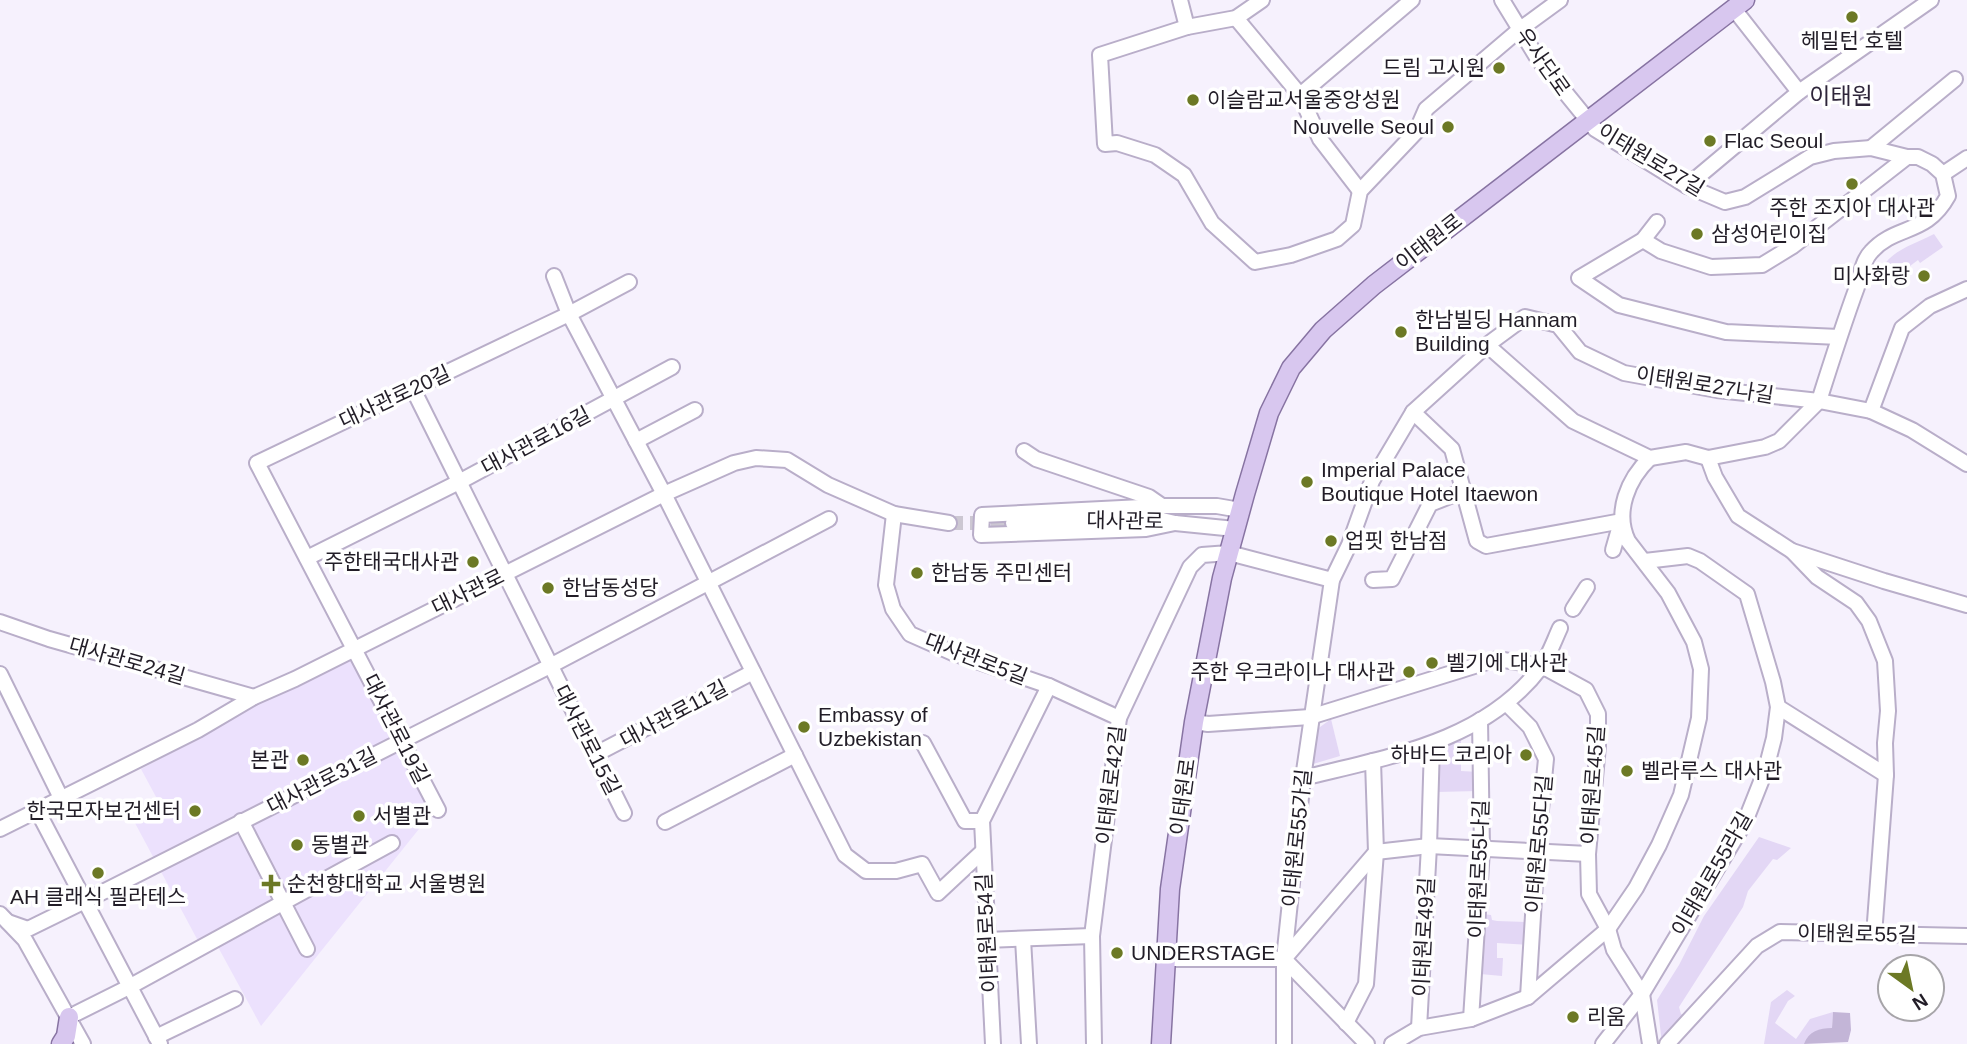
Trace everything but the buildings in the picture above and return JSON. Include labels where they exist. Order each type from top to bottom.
[{"type":"main road","name":"이태원로","points":[[1161,1044],[1170,889],[1194,722],[1235,528],[1269,413],[1291,368],[1323,330],[1374,285],[1739,4]]},
{"type":"main road","points":[[61,1044],[66,1036],[69,1017]]},
{"type":"street","points":[[1180,0],[1187,27]]},
{"type":"street","points":[[1262,0],[1236,18],[1187,27],[1100,55],[1105,144],[1117,143],[1155,155],[1184,175],[1212,223],[1255,262],[1291,256],[1337,239],[1353,225],[1360,191],[1416,132],[1426,109],[1519,30],[1560,0]]},
{"type":"street","points":[[1300,95],[1412,0]]},
{"type":"street","name":"우사단로","points":[[1502,0],[1538,59],[1587,121]]},
{"type":"street","points":[[1687,186],[1799,92],[1931,0]]},
{"type":"street","name":"이태원로","points":[[1739,4],[1799,92]]},
{"type":"street","points":[[1236,18],[1300,95],[1320,139],[1360,191]]},
{"type":"street","points":[[1871,148],[1955,79]]},
{"type":"street","name":"이태원로27길","points":[[1587,121],[1595,129],[1687,186],[1725,201],[1745,197],[1810,158],[1835,151],[1871,148],[1918,157],[1943,174]]},
{"type":"street","points":[[1643,240],[1661,251],[1711,267],[1762,265],[1793,246],[1907,157]]},
{"type":"street","points":[[1310,717],[1332,580],[1349,545],[1372,481],[1413,412],[1487,345],[1573,421],[1650,458],[1686,452],[1708,458],[1742,453],[1779,441],[1819,401],[1869,253],[1888,238],[1929,220],[1940,210],[1948,196],[1943,174],[1967,159]]},
{"type":"street","points":[[1657,222],[1643,240],[1579,278],[1619,304],[1726,332],[1839,337]]},
{"type":"street","name":"대사관로11길","points":[[554,276],[569,314],[664,494],[845,855],[866,871],[896,871],[922,864],[938,893],[983,850]]},
{"type":"street","name":"대사관로20길","points":[[354,648],[257,463],[569,314],[629,282]]},
{"type":"street","points":[[1871,411],[1902,328],[1930,306],[1967,289]]},
{"type":"street","name":"이태원로27나길","points":[[1487,345],[1525,317],[1558,325],[1580,352],[1624,373],[1717,390],[1819,401]]},
{"type":"street","name":"대사관로16길","points":[[459,482],[672,367]]},
{"type":"street","name":"대사관로16길","points":[[413,389],[504,574]]},
{"type":"street","points":[[1819,401],[1871,411],[1912,430],[1967,464]]},
{"type":"street","points":[[636,441],[695,411]]},
{"type":"street","points":[[1413,412],[1452,449],[1477,541],[1486,546],[1622,521]]},
{"type":"street","points":[[1024,451],[1036,459],[1149,497],[1162,506]]},
{"type":"street","name":"대사관로","points":[[0,829],[198,730],[254,697],[664,494],[734,463],[756,458],[787,460],[828,485],[894,514],[949,523]]},
{"type":"street","points":[[1613,550],[1622,521],[1626,494],[1636,472],[1650,458]]},
{"type":"street","points":[[1708,458],[1715,477],[1738,516],[1792,551],[1817,577],[1856,603],[1879,642],[1885,662],[1888,711],[1874,935]]},
{"type":"street","points":[[307,558],[459,482]]},
{"type":"street","points":[[1373,580],[1392,579],[1430,504],[1463,491]]},
{"type":"street","points":[[1175,523],[1146,529],[981,535],[982,515],[1162,506],[1217,506],[1241,510]]},
{"type":"street","name":"대사관로5길","points":[[894,514],[886,585],[893,608],[910,634],[953,653],[1049,686],[1119,718]]},
{"type":"street","name":"대사관로","points":[[1013,523],[1149,517],[1175,523],[1235,528]]},
{"type":"street","points":[[550,666],[829,519]]},
{"type":"street","points":[[1392,1044],[1419,1028],[1471,1019],[1528,997],[1608,929],[1636,888],[1681,794],[1699,718],[1701,668],[1693,642],[1668,593],[1628,541],[1622,521]]},
{"type":"street","points":[[1792,551],[1967,605]]},
{"type":"street","points":[[1229,553],[1332,580]]},
{"type":"street","name":"이태원로42길","points":[[1094,1044],[1092,936],[1119,718],[1191,567],[1202,555],[1229,553]]},
{"type":"street","name":"이태원로55라길","points":[[1642,995],[1745,822],[1766,769],[1778,707],[1747,594],[1700,561],[1688,556],[1645,561]]},
{"type":"street","name":"대사관로15길","points":[[504,574],[624,813]]},
{"type":"street","points":[[1573,609],[1587,587]]},
{"type":"street","name":"대사관로24길","points":[[0,622],[49,639],[254,697]]},
{"type":"street","points":[[1303,778],[1432,745],[1480,720],[1507,704],[1542,666],[1560,628]]},
{"type":"street","name":"대사관로19길","points":[[354,648],[438,810]]},
{"type":"street","name":"이태원로45길","points":[[1194,722],[1221,724],[1310,717],[1497,659],[1542,666],[1586,690],[1598,713],[1598,746],[1588,854],[1589,894],[1608,929]]},
{"type":"street","name":"대사관로15길","points":[[402,740],[550,666]]},
{"type":"street","name":"대사관로11길","points":[[594,755],[754,672]]},
{"type":"street","points":[[0,674],[61,798]]},
{"type":"street","name":"이태원로54길","points":[[993,1044],[982,821],[1049,686]]},
{"type":"street","name":"이태원로55다길","points":[[1507,704],[1530,727],[1546,759],[1537,850],[1528,997]]},
{"type":"street","points":[[1778,707],[1886,775]]},
{"type":"street","name":"이태원로55가길","points":[[1284,1044],[1284,960],[1310,717]]},
{"type":"street","name":"이태원로55나길","points":[[1471,1019],[1482,850],[1480,720]]},
{"type":"street","name":"대사관로31길","points":[[4,918],[28,929],[402,740]]},
{"type":"street","points":[[923,743],[965,821],[982,821]]},
{"type":"street","name":"이태원로49길","points":[[1419,1028],[1432,745]]},
{"type":"street","points":[[665,822],[795,755]]},
{"type":"street","points":[[1346,1023],[1366,984],[1376,852],[1373,761]]},
{"type":"street","points":[[37,810],[158,1040],[235,999]]},
{"type":"street","name":"대사관로31길","points":[[241,821],[307,949]]},
{"type":"street","points":[[69,1017],[392,843]]},
{"type":"street","name":"이태원로49길","points":[[1376,852],[1429,846],[1588,854]]},
{"type":"street","points":[[1284,960],[1376,852]]},
{"type":"street","points":[[4,918],[25,940],[83,1044]]},
{"type":"street","points":[[1608,929],[1614,950],[1642,995],[1650,1044]]},
{"type":"street","name":"이태원로55길","points":[[1667,1044],[1757,946],[1780,932],[1967,936]]},
{"type":"street","points":[[986,940],[1092,936]]},
{"type":"street","points":[[1023,939],[1029,1044]]},
{"type":"street","points":[[1166,959],[1284,960],[1367,1044]]},
{"type":"street","points":[[1603,1044],[1642,995]]},
{"type":"shaded area","points":[[1934,234],[1943,247],[1920,263],[1918,260],[1910,266],[1908,264],[1896,273],[1892,270],[1879,280],[1885,263],[1892,256]]},
{"type":"shaded area","name":"순천향대학교 서울병원","points":[[351,654],[435,809],[261,1026],[218,947],[205,954],[135,823],[162,808],[141,769]]},
{"type":"shaded area","points":[[1331,719],[1340,756],[1313,764],[1311,757],[1316,730]]},
{"type":"shaded area","points":[[1461,736],[1461,771],[1479,772],[1478,791],[1437,792],[1438,746]]},
{"type":"shaded area","points":[[1759,837],[1791,848],[1777,860],[1773,859],[1748,891],[1743,907],[1679,1007],[1681,1014],[1687,1017],[1662,1044],[1657,1000],[1679,965],[1704,916]]},
{"type":"shaded area","points":[[1483,914],[1491,915],[1492,920],[1497,921],[1529,922],[1528,945],[1497,943],[1497,958],[1503,958],[1502,976],[1480,974]]},
{"type":"shaded area","points":[[1787,990],[1795,996],[1788,1001],[1775,1023],[1796,1039],[1810,1019],[1833,1012],[1832,1029],[1804,1044],[1764,1044],[1771,1002]]},
{"type":"shaded area","points":[[1833,1012],[1850,1013],[1851,1030],[1848,1042],[1804,1044],[1815,1031],[1832,1028]]},
{"type":"tunnel","points":[[949,523],[1013,523]]},
{"type":"place","name":"헤밀턴 호텔","points":[[1852,17]]},
{"type":"place","name":"드림 고시원","points":[[1499,68]]},
{"type":"place","name":"이슬람교서울중앙성원","points":[[1193,100]]},
{"type":"place","name":"Nouvelle Seoul","points":[[1448,127]]},
{"type":"place","name":"Flac Seoul","points":[[1710,141]]},
{"type":"place","name":"주한 조지아 대사관","points":[[1852,184]]},
{"type":"place","name":"삼성어린이집","points":[[1697,234]]},
{"type":"place","name":"미사화랑","points":[[1924,276]]},
{"type":"place","name":"한남빌딩 Hannam Building","points":[[1401,332]]},
{"type":"place","name":"Imperial Palace Boutique Hotel Itaewon","points":[[1307,482]]},
{"type":"place","name":"업핏 한남점","points":[[1331,541]]},
{"type":"place","name":"주한태국대사관","points":[[473,562]]},
{"type":"place","name":"한남동 주민센터","points":[[917,573]]},
{"type":"place","name":"한남동성당","points":[[548,588]]},
{"type":"place","name":"벨기에 대사관","points":[[1432,663]]},
{"type":"place","name":"주한 우크라이나 대사관","points":[[1409,672]]},
{"type":"place","name":"Embassy of Uzbekistan","points":[[804,727]]},
{"type":"place","name":"하바드 코리아","points":[[1526,755]]},
{"type":"place","name":"본관","points":[[303,760]]},
{"type":"place","name":"벨라루스 대사관","points":[[1627,771]]},
{"type":"place","name":"한국모자보건센터","points":[[195,811]]},
{"type":"place","name":"서별관","points":[[359,816]]},
{"type":"place","name":"동별관","points":[[297,845]]},
{"type":"place","name":"AH 클래식 필라테스","points":[[98,873]]},
{"type":"place","name":"순천향대학교 서울병원","points":[[271,884]]},
{"type":"place","name":"UNDERSTAGE","points":[[1117,953]]},
{"type":"place","name":"리움","points":[[1573,1017]]},
{"type":"district","name":"이태원","points":[[1841,96]]}]
